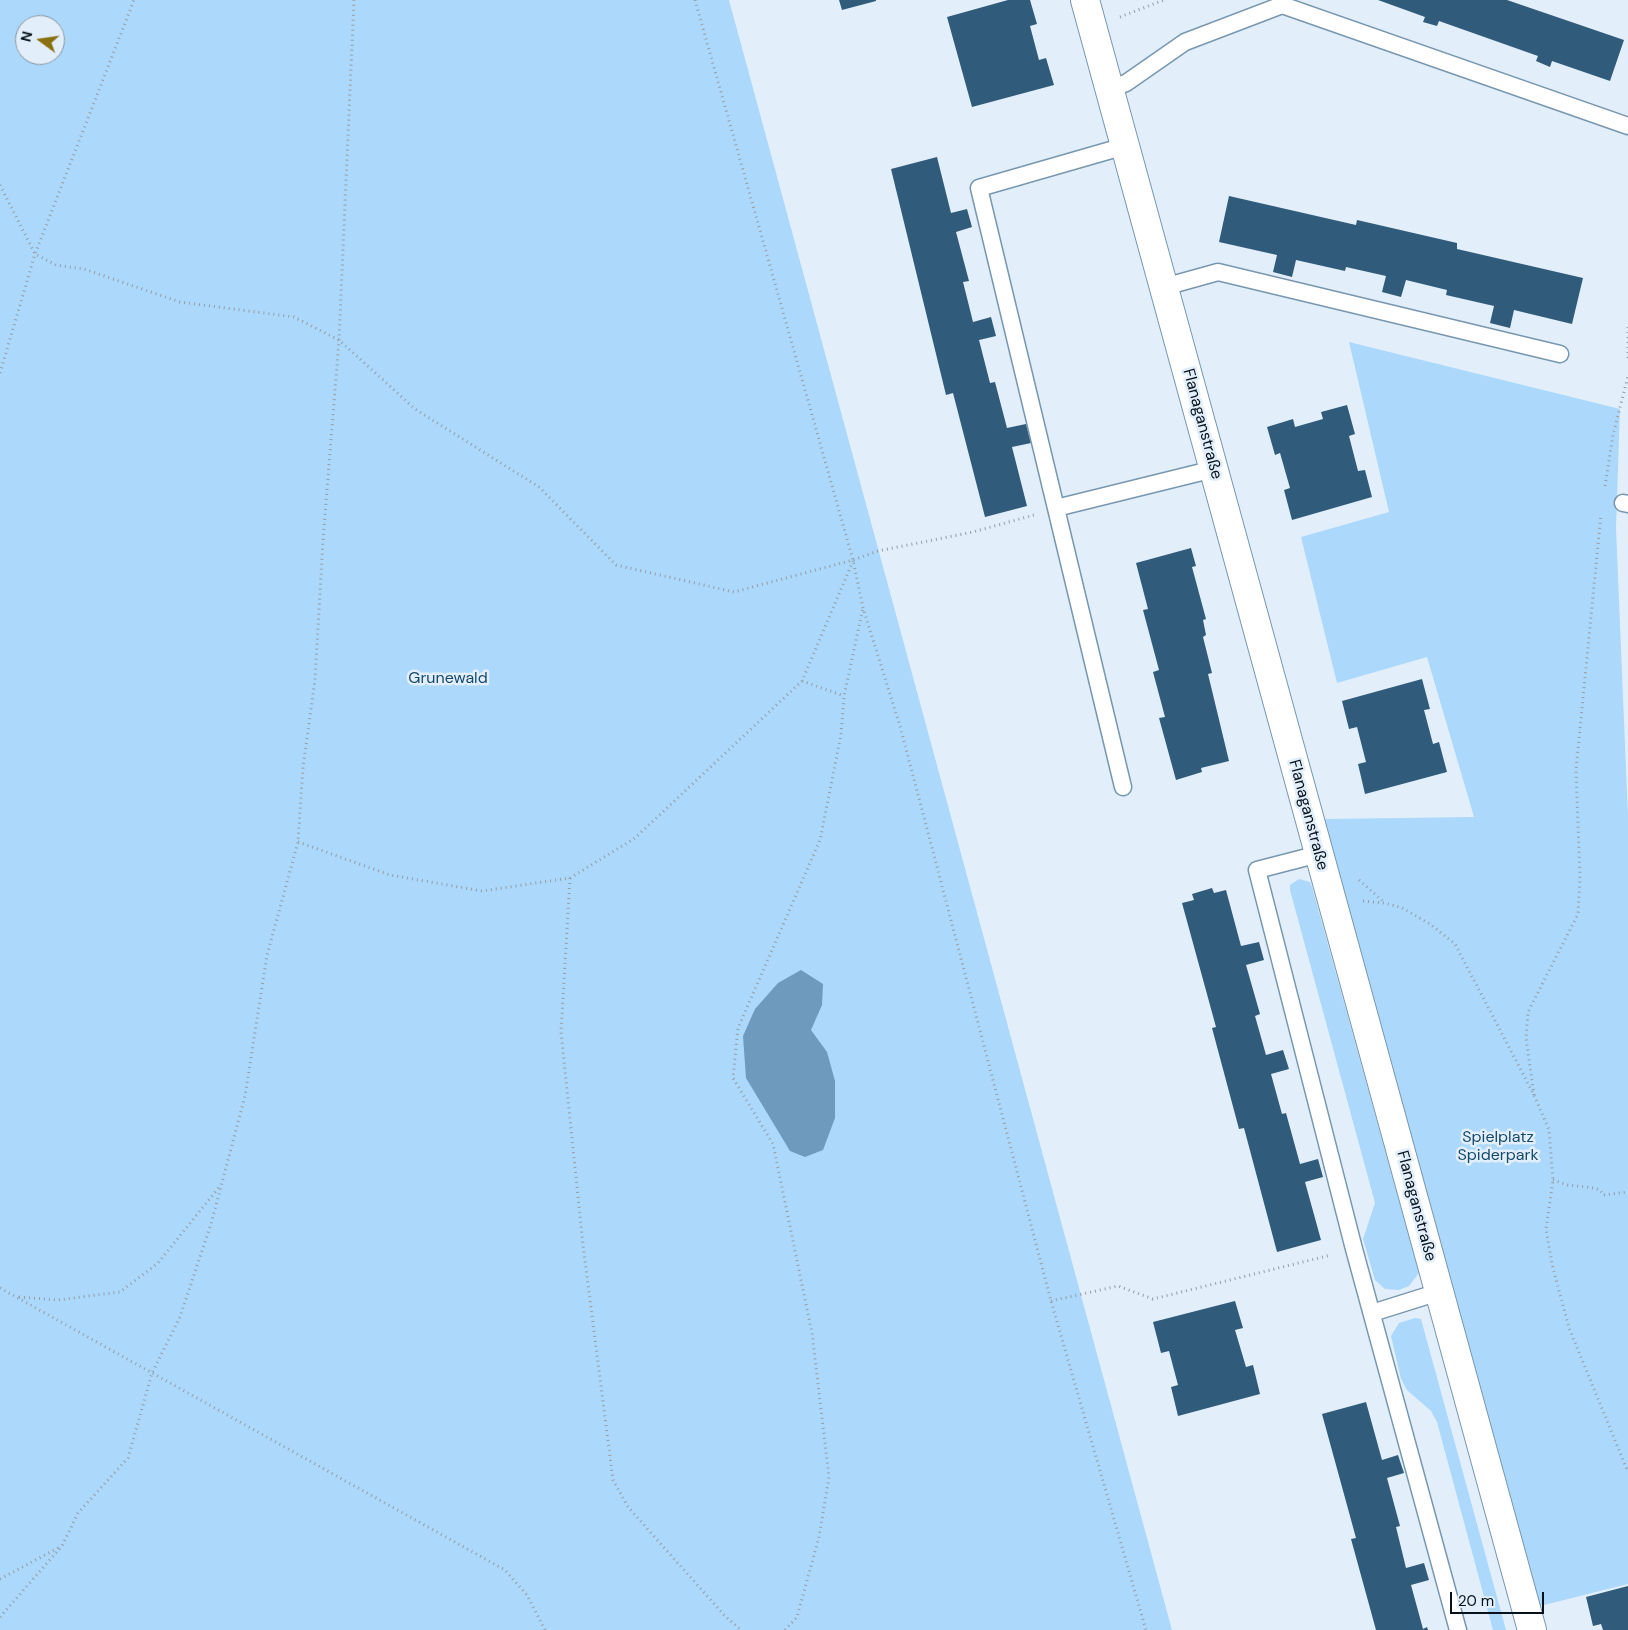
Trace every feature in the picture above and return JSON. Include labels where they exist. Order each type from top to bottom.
[{"type":"street","name":"Flanaganstraße","points":[[1085,0],[1532,1630]]},
{"type":"lane","points":[[1110,89],[1126,83],[1185,42],[1282,5],[1628,126]]},
{"type":"lane","points":[[1124,786],[979,188],[1125,146]]},
{"type":"lane","points":[[1164,287],[1218,272],[1560,354]]},
{"type":"lane","points":[[1056,508],[1214,470]]},
{"type":"lane","points":[[1319,854],[1257,870],[1354,1250],[1458,1630]]},
{"type":"lane","points":[[1372,1313],[1440,1292]]},
{"type":"path","points":[[0,373],[36,254],[134,0]]},
{"type":"path","points":[[0,1617],[62,1546],[78,1513],[128,1458],[152,1373],[180,1317],[211,1224],[245,1096],[267,955],[298,842],[303,767],[316,680],[323,540],[339,340],[354,0]]},
{"type":"path","points":[[695,0],[853,560],[864,608],[900,726],[1051,1301],[1146,1630]]},
{"type":"path","points":[[1118,18],[1164,0]]},
{"type":"path","points":[[0,185],[36,254],[56,265],[84,270],[180,302],[294,317],[339,340],[415,409],[539,487],[616,565],[734,592],[853,560],[878,551],[973,532],[1056,508]]},
{"type":"path","points":[[1628,328],[1628,361]]},
{"type":"path","points":[[1605,490],[1614,435],[1628,376]]},
{"type":"path","points":[[1534,1095],[1526,1038],[1528,1012],[1578,914],[1580,878],[1576,770],[1602,508]]},
{"type":"path","points":[[298,842],[390,875],[482,891],[570,878],[635,838],[802,681],[853,560]]},
{"type":"path","points":[[785,1630],[797,1616],[820,1537],[830,1477],[812,1333],[773,1144],[733,1078],[738,1028],[820,840],[841,735],[844,696],[864,608]]},
{"type":"path","points":[[802,681],[844,696]]},
{"type":"path","points":[[570,878],[561,1032],[583,1245],[614,1480],[628,1507],[725,1616],[741,1630]]},
{"type":"path","points":[[1334,908],[1363,901],[1385,903],[1409,912],[1430,924],[1455,944],[1534,1095],[1550,1130],[1553,1180],[1546,1229],[1552,1264],[1569,1328],[1628,1472]]},
{"type":"path","points":[[1553,1180],[1568,1185],[1594,1188],[1600,1190],[1603,1195],[1628,1192]]},
{"type":"path","points":[[15,1297],[58,1300],[120,1292],[158,1263],[222,1184]]},
{"type":"path","points":[[1051,1301],[1118,1286],[1152,1299],[1354,1250]]},
{"type":"path","points":[[0,1288],[505,1570],[527,1595],[544,1630]]},
{"type":"path","points":[[0,1579],[62,1546]]},
{"type":"green space","name":"Grunewald","points":[[0,0],[729,0],[1172,1630],[0,1630]]},
{"type":"green space","name":"Spielplatz Spiderpark","points":[[1349,342],[1620,409],[1616,528],[1628,817],[1628,1584],[1540,1606],[1324,819],[1474,817],[1427,657],[1337,683],[1301,537],[1389,512]]},
{"type":"green space","points":[[1299,879],[1310,882],[1312,887],[1419,1273],[1409,1286],[1399,1290],[1385,1289],[1375,1280],[1363,1239],[1375,1203],[1290,890],[1290,885]]},
{"type":"green space","points":[[1415,1318],[1421,1319],[1506,1630],[1493,1630],[1437,1422],[1431,1411],[1407,1390],[1401,1379],[1391,1336],[1399,1323]]},
{"type":"shaded area","points":[[801,970],[823,984],[822,1005],[811,1030],[827,1052],[835,1081],[835,1118],[823,1150],[805,1157],[790,1151],[746,1078],[743,1036],[755,1009],[778,983]]},
{"type":"building","points":[[839,0],[876,0],[876,1],[842,10]]},
{"type":"building","points":[[1008,0],[1030,0],[1037,24],[1030,26],[1039,60],[1046,58],[1054,85],[972,107],[947,17]]},
{"type":"building","points":[[1378,0],[1507,0],[1624,40],[1610,81],[1552,61],[1550,67],[1536,61],[1538,56],[1439,21],[1437,26],[1423,22],[1425,17]]},
{"type":"building","points":[[937,157],[951,213],[967,209],[972,227],[956,232],[969,281],[963,282],[973,322],[991,317],[996,336],[979,340],[990,383],[995,382],[1007,428],[1026,424],[1031,443],[1012,447],[1027,506],[985,517],[953,393],[946,395],[891,169]]},
{"type":"building","points":[[1229,196],[1356,225],[1357,220],[1457,243],[1457,249],[1583,278],[1572,324],[1514,310],[1510,328],[1490,323],[1494,306],[1446,295],[1447,290],[1406,280],[1401,297],[1382,292],[1386,276],[1346,267],[1345,271],[1296,260],[1292,277],[1273,272],[1277,255],[1219,242]]},
{"type":"building","points":[[1347,405],[1355,434],[1349,436],[1358,471],[1365,470],[1372,497],[1292,520],[1284,490],[1290,488],[1280,453],[1275,455],[1267,427],[1293,419],[1295,427],[1323,419],[1321,412]]},
{"type":"building","points":[[1191,548],[1196,566],[1192,567],[1206,619],[1203,620],[1206,635],[1203,637],[1212,673],[1208,674],[1229,761],[1201,768],[1202,772],[1176,780],[1159,718],[1165,717],[1153,672],[1159,670],[1143,610],[1148,609],[1136,563]]},
{"type":"building","points":[[1422,679],[1430,709],[1424,710],[1433,744],[1439,742],[1447,772],[1365,794],[1358,764],[1366,762],[1357,727],[1349,729],[1342,701]]},
{"type":"building","points":[[1212,888],[1214,893],[1226,890],[1241,946],[1259,942],[1264,960],[1246,965],[1260,1014],[1255,1016],[1266,1055],[1283,1050],[1289,1069],[1271,1074],[1282,1114],[1286,1113],[1300,1164],[1318,1159],[1323,1177],[1305,1182],[1321,1240],[1277,1252],[1244,1128],[1239,1129],[1212,1028],[1216,1027],[1182,903],[1194,900],[1192,894]]},
{"type":"building","points":[[1235,1301],[1243,1328],[1235,1330],[1246,1367],[1253,1365],[1260,1394],[1178,1416],[1171,1387],[1178,1385],[1169,1351],[1161,1353],[1153,1322]]},
{"type":"building","points":[[1366,1402],[1382,1460],[1398,1455],[1404,1473],[1387,1478],[1400,1526],[1396,1527],[1406,1568],[1424,1563],[1429,1580],[1411,1585],[1423,1629],[1427,1627],[1428,1630],[1376,1630],[1351,1539],[1356,1538],[1322,1414]]},
{"type":"building","points":[[1628,1586],[1628,1630],[1603,1630],[1601,1624],[1593,1626],[1586,1597]]}]
